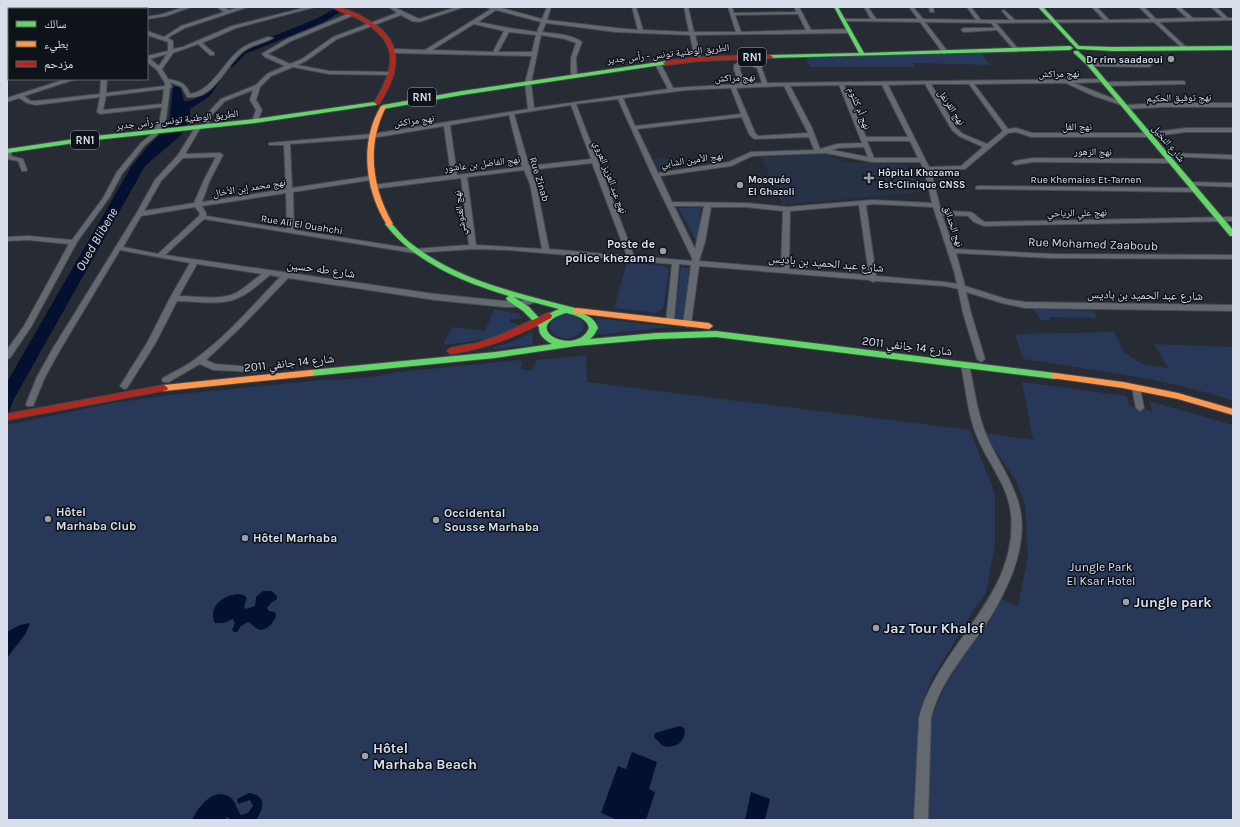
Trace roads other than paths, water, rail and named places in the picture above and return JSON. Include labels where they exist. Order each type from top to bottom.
[{"type":"main road","points":[[836,7],[862,54]]},
{"type":"main road","name":"شارع النخيل","points":[[1040,7],[1233,234]]},
{"type":"main road","points":[[339,9],[374,24],[386,37],[394,52],[391,74],[371,122],[373,132],[371,178],[384,216],[399,237],[414,250],[447,269],[495,290],[520,304],[540,324],[543,334],[547,339],[554,342],[573,344],[590,335],[593,330],[593,324],[590,318],[574,310],[495,290]]},
{"type":"main road","name":"الطريق الوطنية تونس - رأس جدير","points":[[325,112],[378,107],[574,76],[698,59],[1076,48],[1233,48]]},
{"type":"main road","points":[[373,132],[379,113],[378,107]]},
{"type":"main road","name":"الطريق الوطنية تونس - رأس جدير","points":[[8,151],[159,131],[378,107]]},
{"type":"main road","points":[[540,324],[548,316],[559,311],[574,310]]},
{"type":"main road","name":"شارع 14 جانفي 2011","points":[[574,310],[1129,378],[1179,389],[1233,404]]},
{"type":"main road","name":"شارع 14 جانفي 2011","points":[[10,413],[30,404],[124,386],[166,380],[460,350],[518,334],[540,324]]},
{"type":"main road","name":"شارع 14 جانفي 2011","points":[[10,413],[167,388],[495,355],[573,344],[666,335],[702,334],[733,335],[1136,388],[1196,400],[1233,412]]},
{"type":"street","points":[[148,18],[164,15],[189,7]]},
{"type":"street","points":[[218,7],[228,12]]},
{"type":"street","points":[[168,40],[183,27],[246,7]]},
{"type":"street","points":[[148,59],[191,46],[234,27],[313,7]]},
{"type":"street","points":[[391,7],[414,20],[419,21],[462,7]]},
{"type":"street","points":[[487,7],[496,8],[543,21],[616,30],[692,34],[849,31]]},
{"type":"street","points":[[531,110],[528,83],[539,34],[549,7]]},
{"type":"street","points":[[634,7],[641,31]]},
{"type":"street","points":[[686,7],[698,59]]},
{"type":"street","points":[[730,7],[739,34]]},
{"type":"street","points":[[797,7],[809,32]]},
{"type":"street","points":[[866,7],[874,20]]},
{"type":"street","points":[[911,7],[946,52]]},
{"type":"street","points":[[969,7],[979,20]]},
{"type":"street","points":[[1094,7],[1107,20]]},
{"type":"street","points":[[1140,7],[1184,48]]},
{"type":"street","points":[[1177,7],[1191,19]]},
{"type":"street","points":[[1213,7],[1226,19]]},
{"type":"street","points":[[427,51],[496,8]]},
{"type":"street","points":[[339,9],[266,54],[267,56],[291,66],[308,70],[334,73],[391,74]]},
{"type":"street","points":[[1004,11],[1014,21]]},
{"type":"street","points":[[30,404],[41,377],[56,350],[119,248],[158,180],[181,156],[198,127],[206,118],[224,100],[258,86],[269,75],[304,60],[335,38],[401,13]]},
{"type":"street","points":[[732,14],[800,13]]},
{"type":"street","points":[[148,23],[164,15]]},
{"type":"street","points":[[844,20],[979,20],[1054,22],[1233,19]]},
{"type":"street","points":[[992,21],[996,29],[1016,50]]},
{"type":"street","points":[[472,22],[507,30],[579,41],[573,55],[574,76]]},
{"type":"street","points":[[964,30],[996,29]]},
{"type":"street","points":[[495,54],[507,30]]},
{"type":"street","points":[[148,33],[191,46]]},
{"type":"street","points":[[21,96],[29,102],[36,103],[103,96],[168,84],[182,84],[185,87],[186,94],[189,96],[202,94],[233,58],[245,48],[270,38]]},
{"type":"street","points":[[160,69],[171,52],[172,47],[168,40]]},
{"type":"street","points":[[198,42],[212,54]]},
{"type":"street","points":[[394,52],[427,51],[535,54]]},
{"type":"street","points":[[148,52],[156,56]]},
{"type":"street","points":[[7,356],[39,306],[74,242],[106,198],[126,163],[159,131],[166,105],[168,84],[160,69],[148,60]]},
{"type":"street","points":[[743,86],[737,70],[737,65],[746,62],[759,67],[765,85]]},
{"type":"street","points":[[658,64],[671,90]]},
{"type":"street","points":[[1090,65],[1149,65]]},
{"type":"street","points":[[7,100],[69,80]]},
{"type":"street","points":[[104,80],[100,112],[166,105]]},
{"type":"street","points":[[1068,82],[1123,105]]},
{"type":"street","name":"نهج مراكش","points":[[271,144],[447,124],[573,103],[671,90],[786,84],[1068,82],[1182,83]]},
{"type":"street","name":"نهج الحدائق","points":[[884,83],[927,169],[938,213],[958,271],[981,359]]},
{"type":"street","name":"نهج القرنفل","points":[[926,83],[954,129],[961,135],[988,147]]},
{"type":"street","points":[[927,169],[963,168],[1004,132],[971,83]]},
{"type":"street","points":[[786,84],[809,128],[810,135],[822,151],[872,160],[923,160]]},
{"type":"street","name":"نهج أم كلثوم","points":[[841,84],[872,160]]},
{"type":"street","points":[[256,121],[259,110],[253,100],[258,86]]},
{"type":"street","points":[[733,87],[752,134],[756,138],[810,135]]},
{"type":"street","name":"نهج الأمين الشابي","points":[[620,97],[695,261]]},
{"type":"street","name":"نهج عبد العزيز العروي","points":[[573,103],[631,257]]},
{"type":"street","name":"نهج توفيق الحكيم","points":[[1123,105],[1233,105]]},
{"type":"street","name":"Rue Zinab","points":[[511,113],[526,168],[533,184],[546,251]]},
{"type":"street","points":[[633,128],[744,115]]},
{"type":"street","points":[[447,124],[454,177]]},
{"type":"street","name":"نهج الفل","points":[[1004,132],[1016,130],[1031,135],[1148,135],[1177,130],[1233,130]]},
{"type":"street","points":[[822,151],[837,146],[864,142],[912,139]]},
{"type":"street","points":[[287,143],[291,191],[291,232]]},
{"type":"street","points":[[8,151],[7,157],[21,160],[24,170]]},
{"type":"street","name":"نهج الأمين الشابي","points":[[655,175],[731,164],[751,154],[822,151]]},
{"type":"street","points":[[160,256],[202,217],[203,212],[197,205],[207,180],[220,155],[181,156]]},
{"type":"street","name":"نهج الزهور","points":[[1015,163],[1033,160],[1233,157]]},
{"type":"street","name":"نهج الفاضل بن عاشور","points":[[373,187],[594,161]]},
{"type":"street","name":"نهج الغنوشي","points":[[464,176],[473,247]]},
{"type":"street","name":"نهج محمد إبن الأخال","points":[[139,214],[371,178]]},
{"type":"street","name":"Rue Khemaies Et-Tarnen","points":[[978,188],[1193,187],[1233,185]]},
{"type":"street","points":[[917,204],[923,198],[934,197]]},
{"type":"street","points":[[670,204],[708,204],[787,209],[862,203],[936,205]]},
{"type":"street","points":[[862,203],[873,280]]},
{"type":"street","points":[[687,324],[695,261],[701,242],[708,204]]},
{"type":"street","points":[[785,271],[787,209]]},
{"type":"street","name":"نهج علي الرياحي","points":[[938,213],[970,214],[976,221],[984,224],[1219,218],[1233,219]]},
{"type":"street","name":"Rue Ali El Ouahchi","points":[[202,217],[414,250]]},
{"type":"street","points":[[7,239],[28,238],[74,242]]},
{"type":"street","name":"شارع عبد الحميد بن باديس","points":[[414,250],[473,247],[631,257],[676,262],[695,261],[873,280],[961,287],[995,299],[1025,305],[1233,308]]},
{"type":"street","name":"شارع طه حسين","points":[[119,248],[285,276],[435,297],[498,304],[520,304],[533,300]]},
{"type":"street","name":"Rue Mohamed Zaaboub","points":[[952,251],[1060,256],[1233,257]]},
{"type":"street","points":[[124,386],[151,344],[174,298],[195,261]]},
{"type":"street","points":[[670,321],[676,262]]},
{"type":"street","points":[[174,298],[224,299],[236,296],[268,273]]},
{"type":"street","points":[[166,380],[200,360],[228,335],[285,276]]},
{"type":"street","points":[[200,360],[213,366],[253,370]]},
{"type":"street","points":[[921,820],[925,718],[927,707],[937,685],[1000,592],[1010,567],[1015,547],[1016,514],[1013,498],[980,429],[966,365]]},
{"type":"street","points":[[1136,388],[1140,408]]},
{"type":"water","name":"Oued Blibene","points":[[218,76],[223,76],[210,96],[190,109],[190,121],[180,136],[145,166],[14,399],[7,417],[7,382],[131,167],[150,144],[169,125],[173,87],[180,85],[184,101],[189,101],[200,97],[212,85]]},
{"type":"water","points":[[263,591],[272,591],[277,596],[277,599],[267,608],[269,611],[275,612],[276,616],[273,622],[265,629],[262,630],[256,628],[248,622],[241,626],[237,632],[234,632],[232,630],[235,623],[233,619],[223,623],[215,623],[213,616],[216,605],[226,597],[238,594],[244,595],[247,598],[244,607],[246,609],[255,606],[256,597]]},
{"type":"water","points":[[30,623],[26,633],[7,658],[7,632],[20,625]]},
{"type":"water","points":[[680,726],[684,728],[685,733],[680,743],[676,745],[668,747],[663,746],[654,737],[655,733]]},
{"type":"water","points":[[632,752],[657,762],[649,789],[655,792],[646,820],[618,820],[601,813],[618,766],[626,769]]},
{"type":"water","points":[[751,792],[770,799],[765,820],[745,820]]},
{"type":"water","points":[[249,793],[255,794],[259,797],[262,803],[261,811],[256,820],[230,820],[228,817],[223,820],[192,820],[198,809],[208,799],[219,794],[231,798],[241,815],[248,813],[253,806],[250,800],[238,804],[237,799]]},
{"type":"waterway","points":[[231,64],[242,52],[319,21],[344,7]]},
{"type":"place","name":"Dr rim saadaoui","points":[[1171,59]]},
{"type":"place","name":"Hôpital Khezama Est-Clinique CNSS","points":[[869,178]]},
{"type":"place","name":"Mosquée El Ghazeli","points":[[740,185]]},
{"type":"place","name":"Poste de police khezama","points":[[663,251]]},
{"type":"place","name":"Hôtel Marhaba Club","points":[[48,519]]},
{"type":"place","name":"Occidental Sousse Marhaba","points":[[436,520]]},
{"type":"place","name":"Hôtel Marhaba","points":[[245,538]]},
{"type":"place","name":"Jungle park","points":[[1126,602]]},
{"type":"place","name":"Jaz Tour Khalef","points":[[876,628]]},
{"type":"place","name":"Hôtel Marhaba Beach","points":[[365,756]]},
{"type":"park label","name":"Jungle Park El Ksar Hotel","points":[[1101,574]]}]
